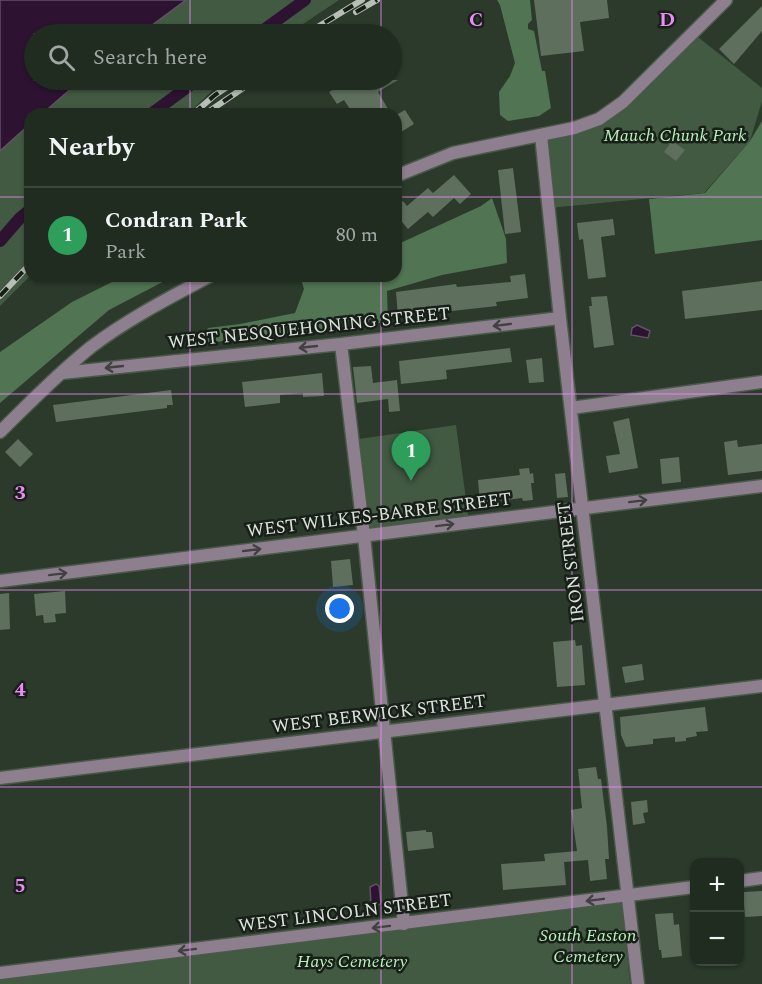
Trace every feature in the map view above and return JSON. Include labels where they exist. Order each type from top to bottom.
[{"type":"street","points":[[402,173],[453,153],[583,126],[600,119],[614,110],[726,0]]},
{"type":"street","name":"IRON STREET","points":[[541,135],[560,318],[638,984]]},
{"type":"street","points":[[0,432],[62,373],[107,336],[199,282]]},
{"type":"street","name":"WEST NESQUEHONING STREET","points":[[62,373],[341,344],[560,318]]},
{"type":"street","points":[[341,344],[364,536],[404,924]]},
{"type":"street","points":[[571,408],[762,382]]},
{"type":"street","name":"WEST WILKES-BARRE STREET","points":[[0,581],[762,486]]},
{"type":"street","name":"WEST BERWICK STREET","points":[[0,778],[762,686]]},
{"type":"street","points":[[744,880],[762,878]]},
{"type":"street","name":"WEST LINCOLN STREET","points":[[0,973],[690,887]]},
{"type":"green space","points":[[183,0],[339,0],[303,24],[151,24]]},
{"type":"green space","points":[[497,0],[530,0],[532,20],[528,24],[528,29],[534,31],[542,71],[545,71],[551,108],[539,116],[508,121],[500,115],[499,92],[510,76],[515,63]]},
{"type":"green space","name":"Mauch Chunk Park","points":[[693,33],[762,88],[762,101],[750,141],[704,193],[549,208],[541,135],[614,110]]},
{"type":"green space","points":[[69,90],[213,90],[194,108],[48,108]]},
{"type":"green space","points":[[762,121],[762,240],[655,254],[649,199],[705,193],[750,141]]},
{"type":"green space","points":[[24,129],[24,282],[0,306],[0,150]]},
{"type":"green space","points":[[492,198],[506,239],[507,263],[442,275],[387,291],[388,322],[198,344],[208,328],[295,313],[304,289],[302,282],[402,282],[402,242],[481,206]]},
{"type":"green space","points":[[112,282],[163,282],[109,310],[0,403],[0,352],[72,302]]},
{"type":"green space","points":[[456,425],[469,522],[364,536],[352,440]]},
{"type":"green space","points":[[622,903],[630,984],[0,984],[0,978]]},
{"type":"shaded area","points":[[0,0],[186,0],[154,24],[24,24],[24,90],[70,90],[49,108],[24,108],[24,129],[0,151]]},
{"type":"shaded area","points":[[637,325],[650,331],[648,338],[631,335],[632,328]]},
{"type":"shaded area","points":[[376,884],[379,886],[381,904],[371,905],[370,887]]},
{"type":"building","points":[[534,0],[607,0],[609,18],[580,22],[584,51],[541,56]]},
{"type":"building","points":[[762,6],[762,31],[734,64],[719,49]]},
{"type":"building","points":[[332,90],[381,90],[378,92],[387,108],[349,108],[344,100],[337,104],[329,92]]},
{"type":"building","points":[[405,110],[414,124],[402,131],[402,112]]},
{"type":"building","points":[[672,141],[685,150],[676,161],[664,152]]},
{"type":"building","points":[[513,168],[521,232],[505,234],[498,170]]},
{"type":"building","points":[[454,175],[471,194],[460,204],[454,198],[433,217],[428,212],[408,229],[402,222],[402,202],[407,206],[428,188],[433,193]]},
{"type":"building","points":[[613,219],[615,235],[601,237],[606,277],[588,279],[583,239],[579,240],[577,223]]},
{"type":"building","points":[[525,274],[528,298],[496,302],[497,306],[398,317],[396,292],[456,284],[457,287],[511,282],[510,276]]},
{"type":"building","points":[[762,281],[762,310],[685,319],[682,291]]},
{"type":"building","points":[[607,296],[614,345],[594,348],[589,306],[592,306],[591,297]]},
{"type":"building","points":[[510,348],[512,362],[446,370],[447,379],[401,384],[399,361]]},
{"type":"building","points":[[542,358],[544,382],[529,383],[526,360]]},
{"type":"building","points":[[371,366],[373,383],[397,380],[400,411],[389,412],[388,399],[357,403],[353,367]]},
{"type":"building","points":[[322,373],[324,396],[303,397],[303,393],[280,395],[280,403],[245,407],[242,382]]},
{"type":"building","points":[[171,390],[173,405],[167,405],[167,408],[56,422],[53,405]]},
{"type":"building","points":[[629,418],[638,468],[609,473],[606,456],[620,454],[613,422]]},
{"type":"building","points":[[18,439],[33,454],[20,467],[5,452]]},
{"type":"building","points":[[737,440],[738,447],[762,444],[762,471],[728,475],[724,442]]},
{"type":"building","points":[[679,457],[681,482],[662,484],[660,459]]},
{"type":"building","points":[[529,468],[530,474],[533,473],[534,483],[531,483],[533,500],[523,501],[522,498],[480,503],[478,480],[520,475],[519,469]]},
{"type":"building","points":[[565,473],[568,497],[557,498],[555,474]]},
{"type":"building","points":[[350,559],[353,585],[333,587],[331,561]]},
{"type":"building","points":[[65,591],[66,613],[55,614],[56,622],[44,623],[43,615],[36,616],[34,594]]},
{"type":"building","points":[[9,593],[10,629],[0,630],[0,594]]},
{"type":"building","points":[[575,640],[576,646],[582,645],[585,685],[557,687],[553,642]]},
{"type":"building","points":[[642,664],[644,680],[625,683],[622,667]]},
{"type":"building","points":[[705,707],[708,731],[696,732],[697,736],[686,738],[686,741],[675,742],[675,737],[653,739],[653,744],[626,747],[621,735],[620,717]]},
{"type":"building","points":[[596,767],[598,779],[601,779],[607,827],[609,859],[605,859],[607,879],[590,881],[588,860],[564,862],[566,885],[503,890],[501,864],[545,861],[544,854],[577,851],[571,810],[582,808],[578,769]]},
{"type":"building","points":[[647,800],[648,812],[643,813],[645,823],[633,825],[631,802]]},
{"type":"building","points":[[426,830],[426,832],[432,832],[434,848],[408,851],[406,832]]},
{"type":"building","points":[[762,891],[762,916],[745,917],[744,892]]},
{"type":"building","points":[[673,913],[674,925],[679,924],[682,956],[662,958],[655,914]]},
{"type":"waterway","points":[[272,24],[305,0]]},
{"type":"waterway","points":[[159,108],[183,90]]},
{"type":"waterway","points":[[0,241],[24,215]]},
{"type":"railway","points":[[322,24],[362,0]]},
{"type":"railway","points":[[356,12],[377,0]]},
{"type":"railway","points":[[200,108],[223,90]]},
{"type":"railway","points":[[214,108],[240,90]]},
{"type":"railway","points":[[0,296],[24,270]]},
{"type":"place","name":"Condran Park","points":[[411,481]]},
{"type":"park label","name":"South Easton Cemetery","points":[[588,945]]},
{"type":"park label","name":"Hays Cemetery","points":[[352,961]]}]
